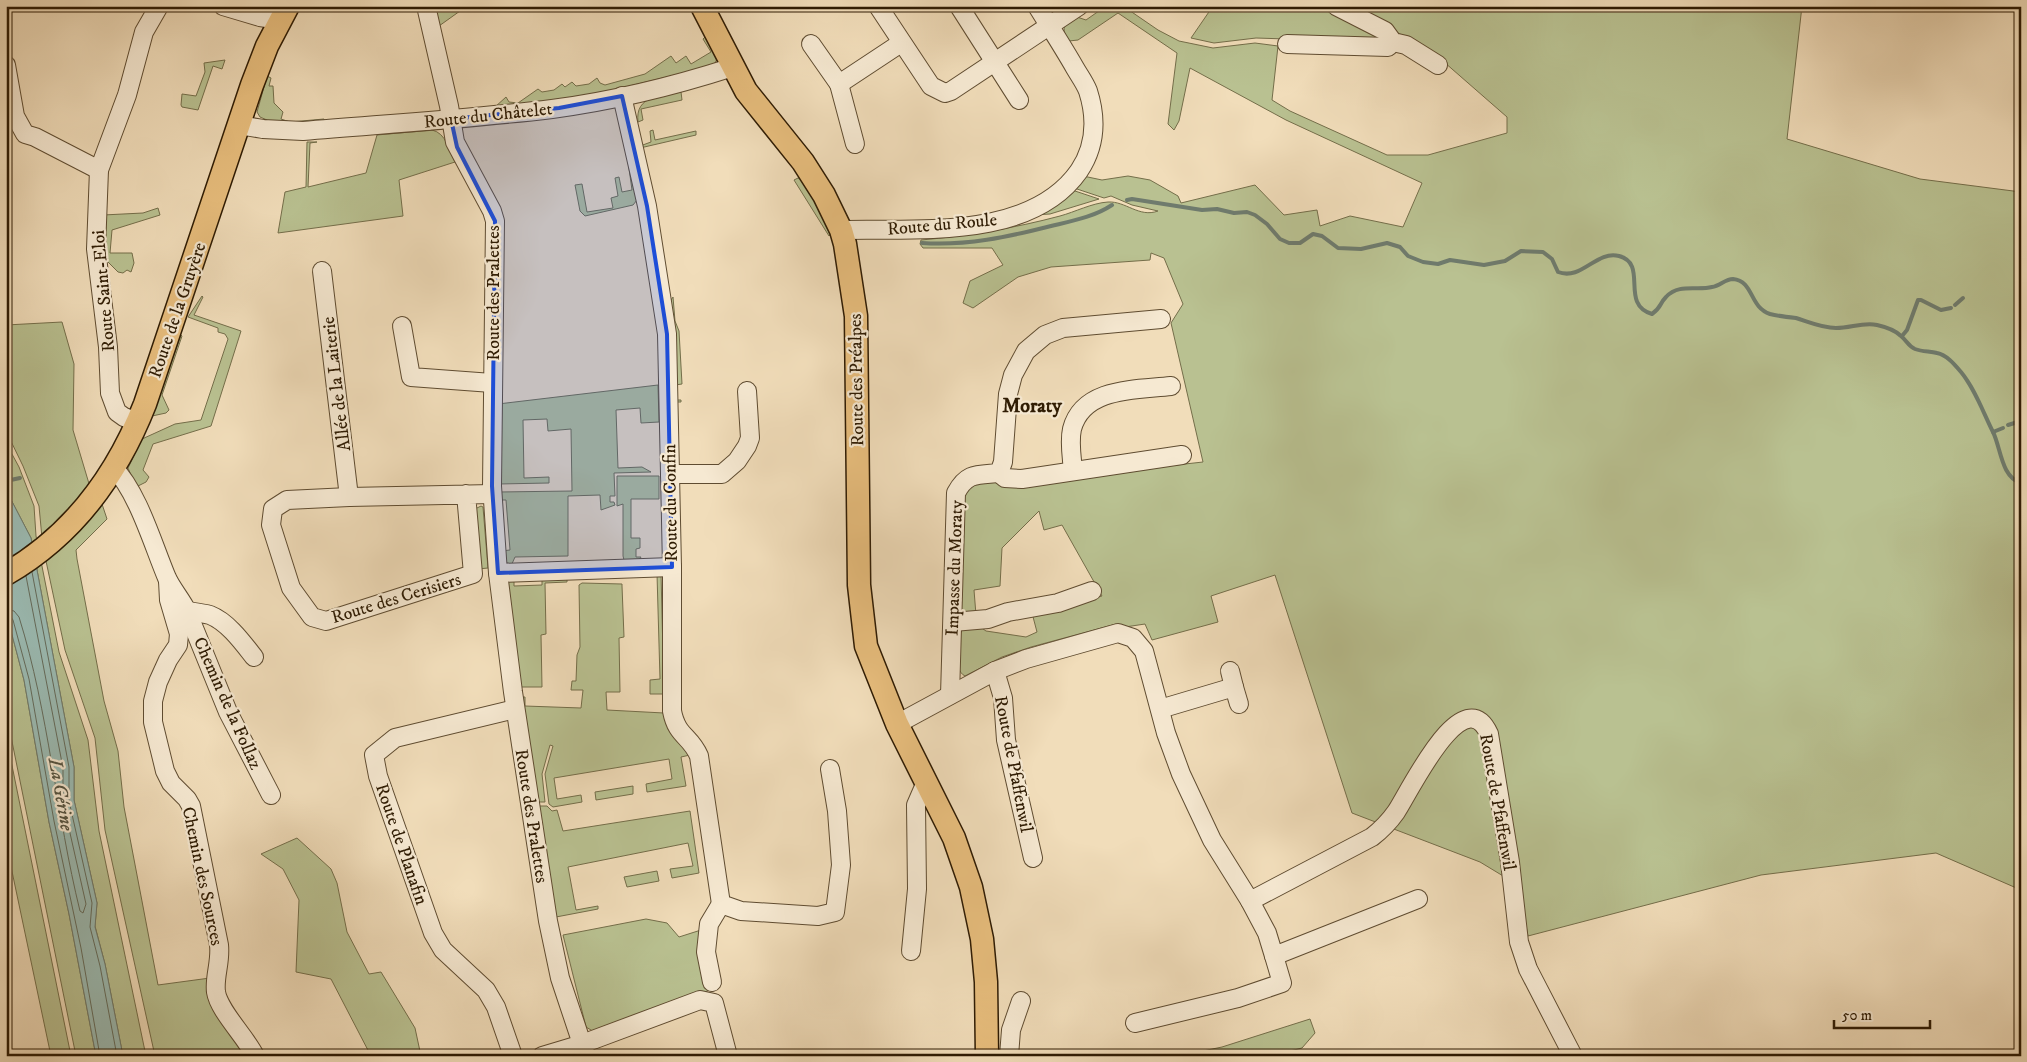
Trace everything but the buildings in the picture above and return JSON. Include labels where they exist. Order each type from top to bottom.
[{"type":"main road","name":"Route des Préalpes","points":[[702,6],[732,67],[759,109],[803,162],[824,195],[841,230],[848,258],[856,316],[859,585],[866,646],[897,724],[954,838],[971,888],[983,948],[986,982],[987,1056]]},
{"type":"main road","name":"Route de la Gruyère","points":[[6,574],[50,544],[85,508],[113,467],[138,422],[267,46],[284,13]]},
{"type":"street","name":"Route Saint-Eloi","points":[[138,422],[117,412],[110,394],[108,347],[96,249],[99,170],[127,94],[144,32],[159,6]]},
{"type":"street","points":[[223,6],[284,13]]},
{"type":"street","name":"Route des Pralettes","points":[[426,6],[457,147],[492,211],[495,221],[492,494],[498,573],[516,709],[548,921],[560,978],[584,1050]]},
{"type":"street","points":[[878,6],[931,86],[945,93],[1050,27],[1079,6]]},
{"type":"street","points":[[959,6],[1020,100]]},
{"type":"street","name":"Route du Roule","points":[[841,230],[910,230],[972,225],[997,220],[1039,207],[1066,187],[1083,164],[1090,149],[1094,130],[1093,113],[1087,90],[1037,6]]},
{"type":"street","points":[[1336,6],[1385,31],[1393,42],[1406,45],[1438,65]]},
{"type":"street","points":[[1287,44],[1388,47],[1393,42]]},
{"type":"street","points":[[839,84],[902,43]]},
{"type":"street","points":[[811,44],[839,84],[855,144]]},
{"type":"street","points":[[6,65],[10,104],[25,134],[35,137],[99,170]]},
{"type":"street","name":"Route du Châtelet","points":[[239,125],[263,129],[303,131],[552,109],[680,83],[732,67]]},
{"type":"street","name":"Route du Confin","points":[[622,96],[647,206],[666,334],[672,567],[672,711],[674,722],[679,731],[695,746],[699,756],[721,904]]},
{"type":"street","name":"Allée de la Laiterie","points":[[322,271],[349,497]]},
{"type":"street","points":[[999,473],[1003,462],[1008,394],[1013,375],[1026,352],[1045,336],[1063,328],[1161,319]]},
{"type":"street","name":"Route des Pralettes","points":[[402,326],[411,377],[492,383]]},
{"type":"street","points":[[1073,471],[1072,430],[1080,410],[1096,398],[1112,393],[1171,386]]},
{"type":"street","points":[[670,474],[722,474],[737,462],[750,438],[747,390]]},
{"type":"street","name":"Impasse du Moraty","points":[[950,695],[956,493],[962,482],[970,476],[999,473],[1005,478],[1022,479],[1182,455]]},
{"type":"street","name":"Chemin de la Follaz","points":[[113,467],[122,477],[134,499],[168,581],[180,596],[187,611],[228,712],[270,795]]},
{"type":"street","name":"Route des Cerisiers","points":[[466,494],[473,574],[326,621],[312,617],[291,588],[271,525],[273,509],[288,500],[349,497],[466,494],[492,494]]},
{"type":"street","points":[[498,573],[672,567]]},
{"type":"street","name":"Chemin des Sources","points":[[168,581],[169,600],[179,634],[178,645],[168,660],[158,682],[153,702],[153,722],[165,770],[171,782],[188,799],[191,806],[220,945],[221,959],[216,976],[216,993],[220,1003],[255,1056]]},
{"type":"street","points":[[953,622],[988,619],[1008,612],[1058,604],[1092,591]]},
{"type":"street","name":"Chemin de la Follaz","points":[[187,611],[216,618],[224,624],[254,657]]},
{"type":"street","name":"Route de Pfaffenwil","points":[[897,724],[995,671],[1026,659],[1118,633],[1133,638],[1144,651],[1160,709],[1185,782],[1212,840],[1250,901],[1267,933],[1282,983],[1238,998],[1135,1023]]},
{"type":"street","name":"Route de Pfaffenwil","points":[[995,671],[1003,698],[1006,740],[1033,858]]},
{"type":"street","points":[[1160,709],[1232,679],[1239,704]]},
{"type":"street","name":"Route de Planafin","points":[[513,1056],[496,1007],[486,990],[443,950],[433,933],[378,776],[374,755],[395,738],[516,709]]},
{"type":"street","name":"Route de Pfaffenwil","points":[[1250,901],[1372,837],[1381,830],[1396,812],[1441,738],[1459,721],[1470,718],[1480,722],[1486,727],[1489,734],[1510,862],[1519,942],[1528,969],[1573,1056]]},
{"type":"street","points":[[712,982],[706,952],[709,924],[721,904],[741,911],[818,916],[835,912],[841,865],[837,811],[830,769]]},
{"type":"street","points":[[911,951],[916,889],[916,805],[926,782]]},
{"type":"street","points":[[1274,956],[1418,899]]},
{"type":"street","points":[[542,1056],[584,1050],[700,1000],[714,1003],[728,1056]]},
{"type":"street","points":[[1009,1056],[1011,1030],[1021,1001]]},
{"type":"highlighted area","points":[[622,96],[647,206],[667,334],[672,567],[498,573],[492,486],[495,221],[457,147],[451,119],[559,108]]},
{"type":"green space","points":[[434,6],[456,6],[460,11],[439,26]]},
{"type":"green space","points":[[1106,6],[1123,6],[1158,30],[1179,41],[1213,48],[1255,43],[1278,46],[1272,100],[1290,111],[1387,155],[1428,155],[1507,133],[1507,117],[1444,62],[1400,34],[1375,22],[1380,39],[1378,42],[1256,38],[1214,43],[1191,38],[1213,6],[1802,6],[1787,139],[1920,179],[2021,192],[2021,890],[1936,853],[1761,875],[1528,936],[1518,885],[1480,862],[1352,813],[1275,575],[1211,596],[1218,622],[1152,640],[1145,624],[1125,627],[1116,624],[1031,647],[1002,657],[965,676],[961,673],[958,667],[957,652],[959,637],[964,626],[976,624],[986,631],[1026,637],[1037,632],[1032,613],[1102,596],[1062,525],[1044,530],[1039,511],[1002,548],[1000,586],[974,590],[976,615],[958,615],[962,492],[971,486],[988,482],[1005,484],[1203,462],[1171,323],[1183,304],[1164,258],[1151,253],[1150,260],[1051,267],[1018,277],[973,308],[963,303],[970,281],[1003,265],[992,248],[923,248],[920,244],[921,240],[1009,228],[1108,202],[1115,202],[1139,211],[1151,213],[1158,211],[1132,205],[1111,196],[1104,198],[1074,188],[1083,176],[1102,180],[1128,176],[1150,180],[1178,196],[1181,203],[1255,185],[1284,215],[1317,210],[1320,226],[1350,216],[1403,227],[1422,183],[1286,120],[1190,68],[1179,121],[1174,130],[1168,124],[1177,53],[1118,13],[1078,40],[1069,41],[1066,37],[1064,27],[1070,18],[1074,16],[1086,20]]},
{"type":"green space","points":[[706,36],[717,59],[715,63],[708,67],[592,95],[557,101],[495,107],[506,97],[509,102],[518,103],[538,89],[542,92],[554,90],[562,84],[565,87],[572,82],[576,86],[589,84],[597,78],[600,83],[605,85],[645,74],[671,56],[676,63],[686,56],[691,64],[711,52],[703,39]]},
{"type":"green space","points":[[225,60],[222,69],[213,66],[198,110],[182,107],[182,94],[196,96],[205,72],[204,63]]},
{"type":"green space","points":[[267,76],[271,78],[269,86],[273,86],[274,103],[283,112],[281,119],[290,122],[324,119],[325,122],[267,123],[267,120],[260,117],[257,112]]},
{"type":"green space","points":[[681,92],[682,100],[641,109],[643,120],[638,122],[640,107],[645,102],[657,97]]},
{"type":"green space","points":[[432,130],[444,138],[455,162],[399,180],[403,216],[278,233],[285,192],[306,187],[307,142],[317,142],[310,143],[308,187],[366,173],[377,135]]},
{"type":"green space","points":[[653,130],[655,140],[696,131],[696,135],[640,148],[640,146],[651,142],[650,131]]},
{"type":"green space","points":[[627,154],[637,200],[633,205],[585,216],[580,211],[575,185],[582,184],[587,212],[613,208],[611,198],[618,196],[615,178],[619,177],[622,192],[632,190]]},
{"type":"green space","points":[[801,179],[817,205],[829,236],[794,180]]},
{"type":"green space","points":[[1072,190],[1099,199],[1050,214],[1033,215]]},
{"type":"green space","points":[[158,208],[160,215],[112,230],[110,253],[132,253],[134,263],[131,272],[127,270],[123,273],[118,272],[101,255],[103,215],[143,213]]},
{"type":"green space","points":[[202,296],[194,315],[241,331],[211,426],[153,444],[143,470],[149,477],[146,482],[136,487],[128,468],[142,439],[175,424],[201,420],[228,339],[225,334],[218,332],[218,328],[188,317]]},
{"type":"green space","points":[[673,297],[675,321],[679,331],[682,384],[675,385],[675,397],[677,400],[681,400],[681,402],[677,402],[674,398],[669,303]]},
{"type":"green space","points":[[62,322],[74,364],[73,430],[90,487],[42,538],[39,506],[6,431],[6,325]]},
{"type":"green space","points":[[181,335],[162,395],[169,410],[166,413],[152,416]]},
{"type":"green space","points":[[658,385],[659,422],[641,423],[640,408],[616,410],[618,468],[642,467],[651,472],[614,473],[615,496],[610,496],[610,502],[614,502],[615,505],[601,510],[600,495],[568,496],[568,556],[515,557],[511,566],[504,560],[501,551],[510,550],[506,500],[496,500],[499,492],[572,491],[571,429],[548,431],[547,419],[523,420],[524,478],[549,477],[549,483],[499,484],[498,404]]},
{"type":"green space","points":[[6,443],[19,467],[34,506],[36,536],[59,652],[88,740],[99,831],[146,1056],[123,1056],[105,964],[95,926],[97,903],[74,800],[74,767],[31,538],[6,490]]},
{"type":"green space","points":[[617,476],[659,476],[659,499],[631,499],[631,538],[640,538],[640,548],[636,549],[636,557],[641,557],[638,562],[624,560],[623,556],[623,504],[617,506]]},
{"type":"green space","points":[[102,504],[107,519],[76,550],[77,559],[104,701],[118,751],[124,807],[158,985],[210,978],[250,1056],[155,1056],[105,830],[95,738],[65,650],[46,561],[77,534]]},
{"type":"green space","points":[[483,507],[488,568],[478,569],[475,509]]},
{"type":"green space","points":[[542,573],[567,573],[567,582],[545,583],[546,634],[541,635],[542,687],[521,687],[507,581],[514,576],[514,586],[542,585]]},
{"type":"green space","points":[[657,574],[661,574],[664,694],[650,694],[650,680],[660,679]]},
{"type":"green space","points":[[582,583],[622,584],[624,637],[619,638],[620,692],[606,692],[607,710],[664,713],[671,732],[690,755],[681,757],[686,786],[647,792],[646,784],[672,779],[669,759],[554,778],[557,799],[581,795],[582,802],[553,807],[549,804],[545,774],[553,746],[550,745],[542,774],[545,802],[538,802],[522,697],[525,697],[525,706],[581,708],[583,690],[571,690],[572,681],[576,681],[577,655],[580,647],[579,585]]},
{"type":"green space","points":[[6,612],[24,680],[49,822],[96,1056],[76,1056],[6,712]]},
{"type":"green space","points":[[6,736],[71,1056],[51,1056],[6,843]]},
{"type":"green space","points":[[633,786],[633,794],[596,800],[595,792]]},
{"type":"green space","points":[[539,806],[547,806],[552,811],[557,810],[563,831],[690,811],[699,873],[672,878],[670,869],[693,866],[688,843],[568,867],[576,910],[598,906],[598,909],[556,917]]},
{"type":"green space","points":[[297,838],[331,869],[337,883],[347,932],[369,974],[381,972],[415,1028],[421,1056],[371,1056],[331,979],[296,972],[299,900],[283,869],[261,854]]},
{"type":"green space","points":[[657,871],[659,881],[627,887],[624,877]]},
{"type":"green space","points":[[646,919],[667,923],[679,937],[701,930],[710,990],[596,1033],[586,1027],[563,935]]},
{"type":"green space","points":[[1310,1019],[1315,1033],[1302,1048],[1270,1056],[1179,1056],[1222,1047]]},
{"type":"water","name":"La Gérine","points":[[6,490],[31,538],[74,767],[74,800],[97,903],[95,927],[105,964],[123,1056],[96,1056],[49,822],[24,680],[6,612]]},
{"type":"waterway","points":[[1127,200],[1132,199],[1202,210],[1217,209],[1234,213],[1247,212],[1255,215],[1267,224],[1280,239],[1289,243],[1300,243],[1313,234],[1322,236],[1338,248],[1361,249],[1387,243],[1400,247],[1408,256],[1423,262],[1438,264],[1450,260],[1484,265],[1505,261],[1521,251],[1543,252],[1552,259],[1558,272],[1567,274],[1582,269],[1603,257],[1619,256],[1628,260],[1632,267],[1637,302],[1642,309],[1652,314],[1666,297],[1677,290],[1712,287],[1730,279],[1740,281],[1745,284],[1758,306],[1770,314],[1796,318],[1831,328],[1872,324],[1896,332],[1915,349],[1941,354],[1947,358],[1961,372],[1975,393],[1996,439],[2005,468],[2014,480],[2021,483]]},
{"type":"waterway","points":[[922,243],[971,242],[1003,237],[1083,218],[1098,213],[1112,205]]},
{"type":"waterway","points":[[1955,305],[1963,298]]},
{"type":"waterway","points":[[1902,336],[1907,330],[1918,300],[1941,310],[1951,308]]},
{"type":"waterway","points":[[2008,425],[2021,421]]},
{"type":"waterway","points":[[1993,432],[2003,428]]},
{"type":"waterway","points":[[6,481],[20,478]]},
{"type":"district","name":"Moraty","points":[[1032,405]]}]
